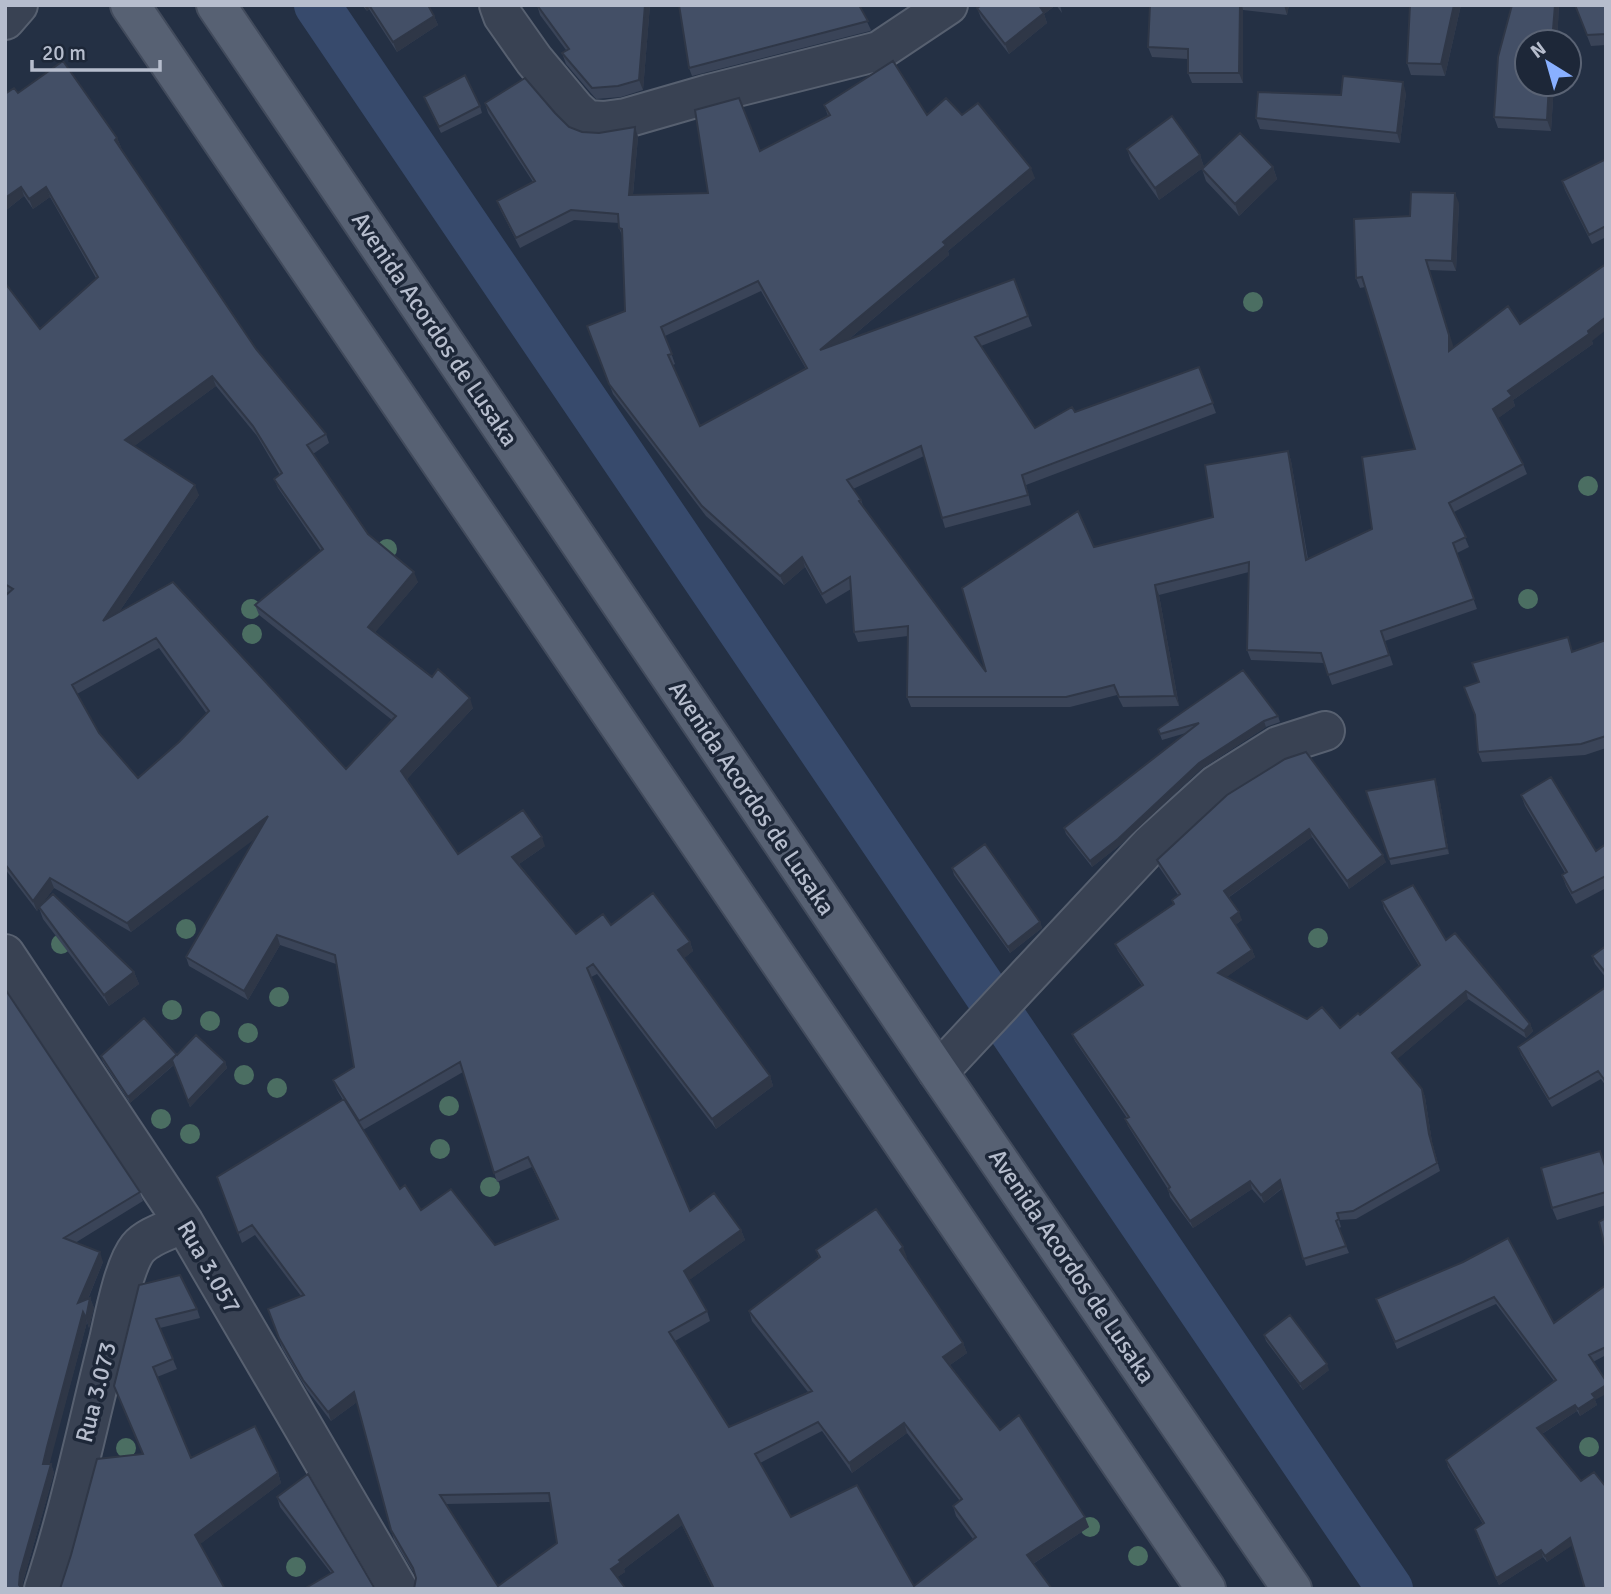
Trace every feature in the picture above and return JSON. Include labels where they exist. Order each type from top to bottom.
[{"type":"main road","points":[[130,5],[1195,1584]]},
{"type":"main road","name":"Avenida Acordos de Lusaka","points":[[216,5],[938,1072],[1292,1589]]},
{"type":"street","points":[[5,20],[18,5]]},
{"type":"street","points":[[499,5],[503,16],[534,60],[575,108],[587,120],[604,121],[626,118],[879,51],[948,5]]},
{"type":"street","points":[[938,1072],[1152,844],[1216,785],[1278,746],[1325,731]]},
{"type":"street","name":"Rua 3.057","points":[[5,954],[184,1223],[398,1589]]},
{"type":"street","name":"Rua 3.073","points":[[44,1589],[63,1531],[115,1314],[131,1263],[137,1249],[145,1242],[184,1223]]},
{"type":"building","points":[[369,5],[428,5],[434,16],[393,42]]},
{"type":"building","points":[[537,5],[645,5],[639,80],[618,86],[592,88],[562,53],[569,49]]},
{"type":"building","points":[[679,5],[859,5],[868,21],[689,68]]},
{"type":"building","points":[[982,5],[1039,5],[1044,13],[1005,44],[977,8]]},
{"type":"building","points":[[1150,5],[1240,5],[1239,73],[1188,73],[1188,49],[1148,47]]},
{"type":"building","points":[[1410,5],[1454,5],[1441,64],[1407,63]]},
{"type":"building","points":[[1512,5],[1555,5],[1553,28],[1513,28],[1513,98],[1548,98],[1547,120],[1494,117],[1498,57]]},
{"type":"building","points":[[1575,5],[1606,5],[1606,34],[1587,35]]},
{"type":"building","points":[[63,61],[256,349],[326,434],[307,445],[368,534],[414,572],[368,627],[432,677],[438,669],[470,698],[401,771],[458,854],[523,810],[542,837],[512,857],[576,934],[603,914],[611,925],[653,893],[690,942],[678,950],[770,1076],[712,1119],[593,964],[587,968],[690,1211],[714,1193],[741,1230],[684,1271],[707,1311],[669,1332],[729,1427],[812,1391],[749,1311],[820,1257],[816,1250],[876,1209],[903,1247],[900,1250],[963,1343],[943,1357],[1000,1430],[1019,1415],[1085,1517],[1027,1555],[1052,1589],[714,1589],[678,1515],[611,1569],[626,1589],[414,1589],[416,1578],[413,1568],[391,1530],[354,1392],[328,1412],[303,1380],[279,1338],[268,1309],[304,1295],[252,1225],[238,1233],[217,1177],[344,1099],[400,1189],[405,1185],[421,1210],[451,1189],[495,1245],[558,1219],[528,1157],[494,1173],[460,1062],[359,1121],[333,1080],[354,1067],[335,955],[277,935],[244,991],[186,957],[268,816],[127,923],[50,878],[33,901],[5,864],[5,596],[13,589],[5,584],[5,283],[40,329],[98,277],[46,187],[29,199],[21,187],[5,198],[5,94],[14,88],[18,93]],"holes":[[[212,376],[253,426],[282,473],[274,479],[323,549],[255,605],[396,716],[346,769],[173,582],[103,621],[195,485],[125,440]],[[156,638],[209,711],[138,778],[99,733],[72,685]],[[818,1422],[849,1463],[904,1423],[962,1499],[953,1506],[976,1537],[914,1586],[857,1485],[791,1517],[755,1454]],[[549,1493],[557,1543],[498,1586],[440,1495]]]},
{"type":"building","points":[[893,61],[927,115],[946,98],[962,115],[978,103],[1031,168],[943,242],[946,245],[820,350],[1014,279],[1028,316],[975,337],[1035,428],[1072,407],[1075,412],[1199,367],[1213,403],[1022,475],[1028,495],[942,518],[921,446],[847,480],[861,500],[859,501],[986,672],[962,588],[1078,511],[1094,547],[1213,517],[1205,465],[1288,451],[1306,560],[1372,529],[1362,457],[1415,449],[1362,277],[1356,278],[1354,219],[1410,216],[1411,192],[1455,193],[1452,261],[1426,260],[1449,335],[1449,351],[1508,306],[1520,324],[1606,264],[1606,317],[1588,331],[1589,334],[1508,391],[1512,396],[1493,409],[1523,464],[1449,503],[1466,537],[1453,543],[1474,599],[1381,631],[1389,655],[1328,675],[1321,653],[1247,650],[1249,562],[1155,585],[1175,696],[1119,697],[1114,685],[1066,697],[907,697],[908,626],[854,632],[850,577],[822,594],[802,557],[780,576],[702,506],[609,384],[587,326],[625,311],[622,229],[619,228],[618,214],[571,210],[516,238],[497,201],[535,181],[485,103],[525,78],[569,127],[582,132],[599,133],[635,127],[629,195],[708,193],[695,110],[739,98],[760,151],[830,115],[824,105]],"holes":[[[758,281],[807,368],[700,426],[668,355],[672,354],[661,327]]]},
{"type":"building","points":[[465,75],[480,106],[439,127],[424,97]]},
{"type":"building","points":[[1343,76],[1403,82],[1397,133],[1256,118],[1258,92],[1341,95]]},
{"type":"building","points":[[1172,116],[1200,155],[1155,188],[1127,149]]},
{"type":"building","points":[[1240,133],[1273,167],[1235,204],[1202,169]]},
{"type":"building","points":[[1606,159],[1606,226],[1589,235],[1562,181]]},
{"type":"building","points":[[1568,637],[1572,652],[1606,640],[1606,736],[1581,744],[1478,752],[1475,715],[1464,687],[1479,682],[1472,663]]},
{"type":"building","points":[[1243,670],[1278,716],[1264,721],[1199,763],[1118,839],[1090,861],[1064,828],[1199,723],[1160,734],[1158,729]]},
{"type":"building","points":[[1306,752],[1383,855],[1347,881],[1309,829],[1224,891],[1239,912],[1231,918],[1252,950],[1218,973],[1307,1019],[1322,1007],[1340,1028],[1358,1013],[1360,1015],[1420,965],[1382,901],[1413,885],[1446,940],[1455,933],[1530,1024],[1524,1031],[1466,991],[1392,1053],[1422,1089],[1437,1163],[1353,1211],[1337,1213],[1339,1219],[1336,1221],[1346,1246],[1303,1259],[1280,1180],[1261,1195],[1250,1181],[1190,1221],[1125,1119],[1129,1117],[1072,1034],[1143,985],[1115,944],[1174,904],[1172,900],[1180,894],[1157,860],[1227,795],[1285,759]]},
{"type":"building","points":[[1551,777],[1596,851],[1606,844],[1606,876],[1572,893],[1562,875],[1567,872],[1521,795]]},
{"type":"building","points":[[1435,779],[1447,848],[1389,859],[1366,791]]},
{"type":"building","points":[[985,844],[1040,922],[1008,947],[952,868]]},
{"type":"building","points":[[53,894],[134,972],[104,995],[39,907]]},
{"type":"building","points":[[1606,946],[1606,973],[1592,956]]},
{"type":"building","points":[[1606,987],[1606,1082],[1598,1071],[1549,1099],[1518,1047]]},
{"type":"building","points":[[5,989],[140,1192],[64,1238],[100,1252],[78,1303],[90,1298],[86,1318],[83,1312],[43,1464],[51,1464],[20,1573],[19,1585],[22,1589],[5,1589]]},
{"type":"building","points":[[144,1018],[177,1055],[196,1035],[225,1062],[188,1101],[172,1060],[176,1055],[128,1097],[101,1056]]},
{"type":"building","points":[[1600,1151],[1606,1169],[1606,1192],[1552,1208],[1541,1168]]},
{"type":"building","points":[[1606,1218],[1606,1251],[1599,1222]]},
{"type":"building","points":[[1508,1238],[1554,1323],[1606,1285],[1606,1347],[1589,1355],[1606,1385],[1592,1394],[1595,1398],[1578,1409],[1575,1405],[1537,1428],[1581,1481],[1594,1472],[1606,1487],[1606,1589],[1585,1589],[1570,1538],[1545,1556],[1541,1550],[1496,1578],[1475,1529],[1484,1523],[1446,1460],[1556,1380],[1494,1297],[1395,1342],[1376,1299],[1463,1262]]},
{"type":"building","points":[[180,1275],[197,1309],[156,1319],[173,1359],[153,1367],[191,1458],[255,1426],[278,1473],[195,1535],[225,1589],[60,1589],[97,1459],[143,1454],[114,1386],[139,1285]]},
{"type":"building","points":[[1290,1315],[1327,1364],[1300,1384],[1264,1335]]},
{"type":"building","points":[[308,1474],[375,1589],[304,1589],[333,1572],[277,1497]]},
{"type":"waterway","points":[[317,5],[1390,1589]]}]
